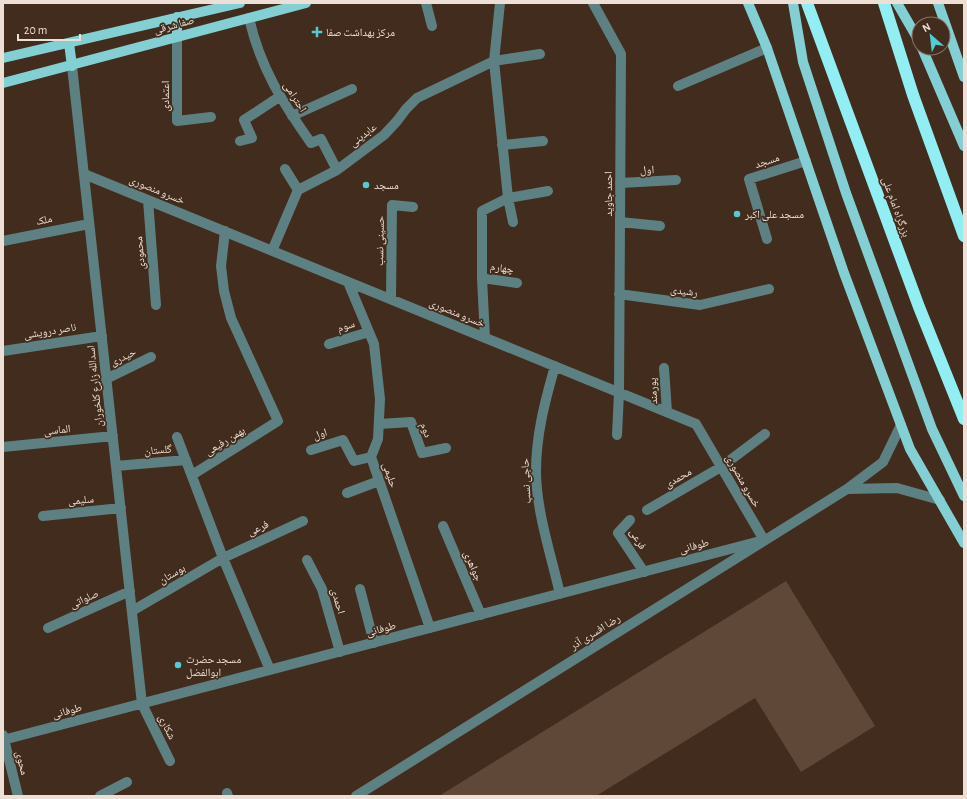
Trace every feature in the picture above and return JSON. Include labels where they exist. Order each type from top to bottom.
[{"type":"highway","name":"بزرگراه امام علی","points":[[807,3],[919,307],[964,419]]},
{"type":"highway","points":[[884,3],[913,95],[964,236]]},
{"type":"main road","name":"صفا شرقی","points":[[3,58],[240,3]]},
{"type":"main road","name":"صفا شرقی","points":[[3,83],[306,3]]},
{"type":"main road","points":[[793,3],[803,62],[846,193],[932,429],[964,496]]},
{"type":"main road","points":[[897,3],[911,27]]},
{"type":"main road","points":[[938,3],[964,77]]},
{"type":"main road","points":[[748,5],[767,48],[844,273],[910,449],[964,543]]},
{"type":"main road","points":[[176,17],[177,37]]},
{"type":"main road","points":[[69,42],[72,66]]},
{"type":"main road","points":[[925,56],[964,146]]},
{"type":"street","points":[[426,3],[432,26]]},
{"type":"street","points":[[500,3],[494,61],[508,198],[513,222]]},
{"type":"street","name":"احمد جاوید","points":[[593,3],[621,54],[619,393],[617,435]]},
{"type":"street","name":"احترامی","points":[[249,18],[259,55],[279,97],[311,143],[321,139],[336,170]]},
{"type":"street","name":"اعتمادی","points":[[177,37],[178,121],[211,117]]},
{"type":"street","points":[[678,86],[767,48]]},
{"type":"street","points":[[494,61],[540,54]]},
{"type":"street","name":"عابدینی","points":[[298,190],[336,170],[384,135],[417,98],[494,61]]},
{"type":"street","name":"اسدالله زارع کلخوران","points":[[72,66],[142,704]]},
{"type":"street","points":[[292,116],[352,89]]},
{"type":"street","points":[[240,141],[252,138],[244,120],[279,97]]},
{"type":"street","points":[[502,145],[543,141]]},
{"type":"street","name":"مسجد","points":[[767,238],[749,179],[806,161]]},
{"type":"street","points":[[272,251],[298,190],[285,169]]},
{"type":"street","name":"خسرو منصوری","points":[[84,174],[696,424],[764,540]]},
{"type":"street","name":"اول","points":[[620,183],[676,180]]},
{"type":"street","points":[[485,338],[482,278],[482,211],[508,198],[548,191]]},
{"type":"street","name":"محمودی","points":[[148,200],[156,305]]},
{"type":"street","name":"حسینی نسب","points":[[391,299],[392,205],[413,207]]},
{"type":"street","points":[[620,222],[660,226]]},
{"type":"street","name":"ملک","points":[[3,241],[89,224]]},
{"type":"street","name":"بهمن رفیعی","points":[[192,475],[278,422],[231,318],[224,292],[221,266],[225,231]]},
{"type":"street","name":"چهارم","points":[[482,278],[517,283]]},
{"type":"street","name":"حلیمی","points":[[348,282],[374,344],[380,399],[378,439],[371,457],[430,628]]},
{"type":"street","name":"رشیدی","points":[[619,294],[700,305],[769,289]]},
{"type":"street","name":"سوم","points":[[329,344],[370,332]]},
{"type":"street","name":"ناصر درویشی","points":[[3,351],[102,336]]},
{"type":"street","name":"حیدری","points":[[106,379],[151,357]]},
{"type":"street","name":"حاجی نسب","points":[[556,366],[537,440],[536,472],[540,506],[560,594]]},
{"type":"street","name":"پورمند","points":[[664,368],[667,412]]},
{"type":"street","name":"دوم","points":[[379,424],[411,422],[422,453],[446,448]]},
{"type":"street","name":"رضا افسری آذر","points":[[356,796],[847,489],[883,462],[901,425]]},
{"type":"street","points":[[721,467],[765,434]]},
{"type":"street","name":"الماسی","points":[[3,447],[113,436]]},
{"type":"street","points":[[177,438],[186,460]]},
{"type":"street","name":"اول","points":[[311,450],[343,440],[354,461],[371,457]]},
{"type":"street","name":"گلستان","points":[[116,466],[186,460],[192,475]]},
{"type":"street","name":"محمدی","points":[[647,510],[721,467]]},
{"type":"street","points":[[192,475],[223,558],[270,670]]},
{"type":"street","points":[[347,493],[380,481]]},
{"type":"street","points":[[847,489],[897,488],[940,500]]},
{"type":"street","name":"سلیمی","points":[[43,516],[121,508]]},
{"type":"street","name":"فرعی","points":[[630,520],[618,533],[644,572]]},
{"type":"street","name":"فرعی","points":[[223,558],[303,521]]},
{"type":"street","name":"جواهری","points":[[443,526],[481,615]]},
{"type":"street","name":"طوفانی","points":[[3,738],[142,704],[764,540]]},
{"type":"street","name":"بوستان","points":[[132,611],[223,558]]},
{"type":"street","name":"احمدی","points":[[307,560],[322,588],[340,652]]},
{"type":"street","points":[[360,589],[374,643]]},
{"type":"street","name":"صلواتی","points":[[48,628],[130,591]]},
{"type":"street","name":"شکاری","points":[[142,704],[170,761]]},
{"type":"street","name":"محوی","points":[[3,738],[18,796]]},
{"type":"street","points":[[100,796],[127,782]]},
{"type":"building","points":[[786,581],[875,726],[801,772],[755,698],[596,796],[439,796]]},
{"type":"place","name":"مرکز بهداشت صفا","points":[[317,32]]},
{"type":"place","name":"مسجد","points":[[366,185]]},
{"type":"place","name":"مسجد علی اکبر","points":[[737,214]]},
{"type":"place","name":"مسجد حضرت ابوالفضل","points":[[178,665]]}]
